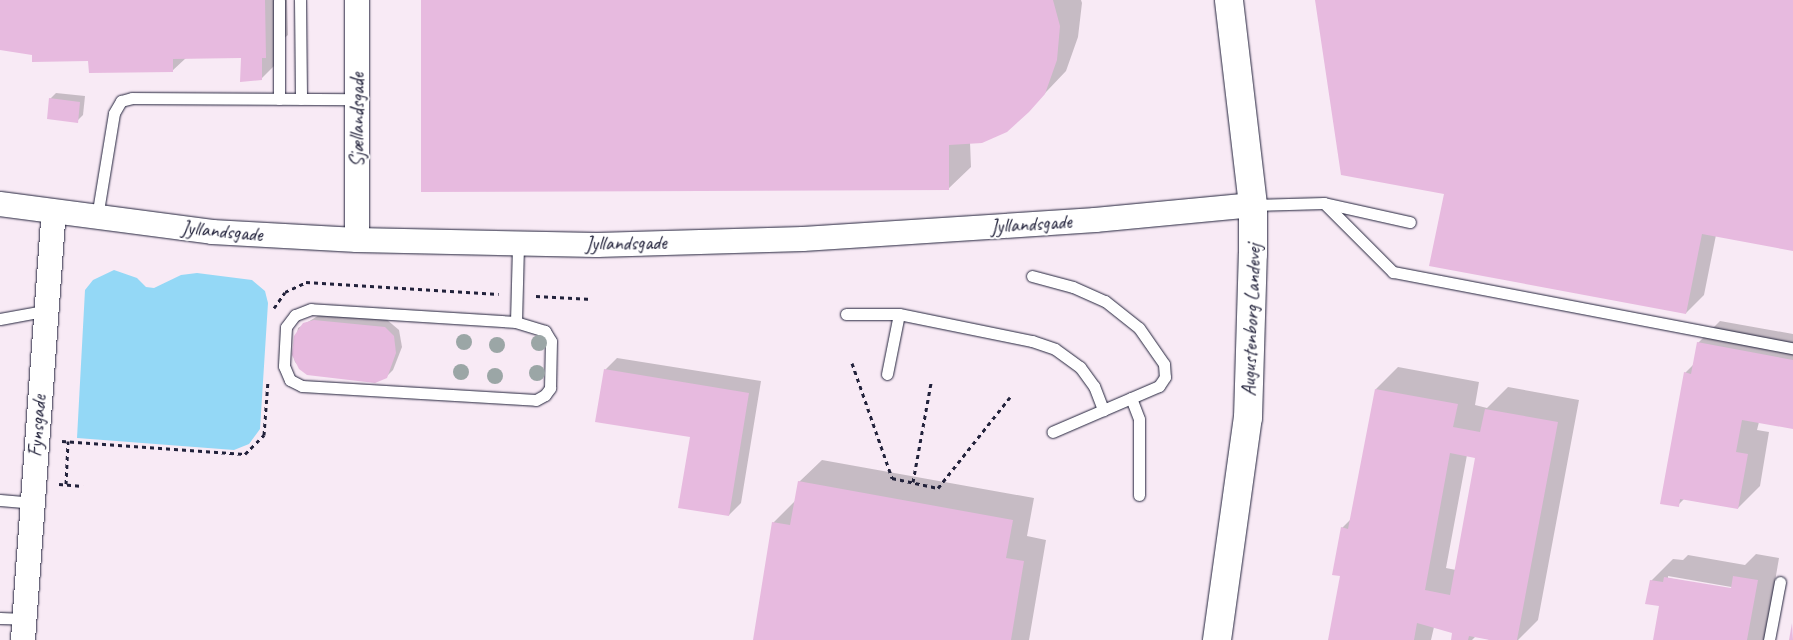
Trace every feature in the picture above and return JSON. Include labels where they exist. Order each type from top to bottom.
[{"type":"street","name":"Sjællandsgade","points":[[357,0],[358,240]]},
{"type":"street","name":"Augustenborg Landevej","points":[[1216,640],[1248,418],[1253,205],[1229,0]]},
{"type":"street","name":"Jyllandsgade","points":[[0,204],[212,232],[358,240],[597,244],[803,239],[1095,220],[1253,205]]},
{"type":"street","name":"Fynsgade","points":[[24,630],[44,311],[54,212]]},
{"type":"lane","points":[[279,0],[279,99]]},
{"type":"lane","points":[[300,0],[302,99]]},
{"type":"lane","points":[[97,217],[114,113],[121,101],[357,99]]},
{"type":"lane","points":[[1253,205],[1324,203],[1410,222]]},
{"type":"lane","points":[[1324,203],[1394,272],[1793,348]]},
{"type":"lane","points":[[516,322],[518,243]]},
{"type":"lane","points":[[1032,276],[1073,287],[1105,301],[1139,328],[1164,364],[1165,376],[1159,386],[1052,432]]},
{"type":"lane","points":[[311,309],[516,322],[545,330],[551,341],[550,388],[536,400],[302,386],[290,380],[284,366],[286,327],[295,315],[311,309]]},
{"type":"lane","points":[[0,319],[44,311]]},
{"type":"lane","points":[[846,314],[899,314],[1032,341],[1054,349],[1080,367],[1094,386],[1103,410]]},
{"type":"lane","points":[[887,374],[899,314]]},
{"type":"lane","points":[[1131,398],[1139,419],[1139,495]]},
{"type":"lane","points":[[0,500],[32,503]]},
{"type":"lane","points":[[1769,640],[1780,582]]},
{"type":"lane","points":[[0,618],[24,630]]},
{"type":"path","points":[[852,363],[892,478],[938,488],[1010,397]]},
{"type":"path","points":[[913,482],[931,383]]},
{"type":"path","points":[[66,484],[68,441]]},
{"type":"shaded area","points":[[0,0],[1793,0],[1793,640],[0,640]]},
{"type":"water","points":[[114,270],[137,278],[146,287],[154,288],[181,275],[197,273],[252,280],[265,291],[268,303],[260,429],[249,444],[234,450],[77,438],[85,290],[93,280]]},
{"type":"building","points":[[0,0],[265,0],[266,58],[262,58],[262,80],[240,82],[241,58],[173,59],[173,72],[89,73],[88,61],[32,62],[32,55],[0,50]]},
{"type":"building","points":[[421,0],[1053,0],[1060,26],[1057,60],[1045,94],[1007,132],[982,143],[949,145],[949,190],[421,192]]},
{"type":"building","points":[[1315,0],[1793,0],[1793,251],[1702,234],[1686,314],[1429,266],[1444,194],[1341,175]]},
{"type":"building","points":[[49,98],[80,102],[78,123],[47,119]]},
{"type":"building","points":[[314,320],[385,327],[394,336],[396,353],[387,378],[375,383],[307,375],[299,369],[292,355],[294,336],[303,323]]},
{"type":"building","points":[[1697,342],[1793,360],[1793,429],[1742,420],[1736,452],[1748,454],[1738,509],[1680,499],[1679,507],[1660,504],[1684,372],[1691,374]]},
{"type":"building","points":[[604,369],[749,393],[729,516],[678,508],[690,437],[595,422]]},
{"type":"building","points":[[1375,389],[1458,404],[1453,427],[1480,432],[1485,409],[1558,422],[1517,640],[1490,640],[1469,636],[1468,640],[1451,640],[1452,633],[1417,623],[1414,640],[1328,640],[1340,576],[1332,575],[1341,527],[1348,529]],"holes":[[[1450,453],[1475,458],[1450,595],[1425,590]]]},
{"type":"building","points":[[798,481],[1013,520],[1006,558],[1024,561],[1011,640],[753,640],[772,522],[790,525]]},
{"type":"building","points":[[1733,576],[1758,580],[1747,640],[1653,640],[1659,606],[1645,604],[1650,580],[1663,582],[1664,577],[1731,588]]},
{"type":"building","points":[[1792,623],[1793,640],[1789,640]]}]
